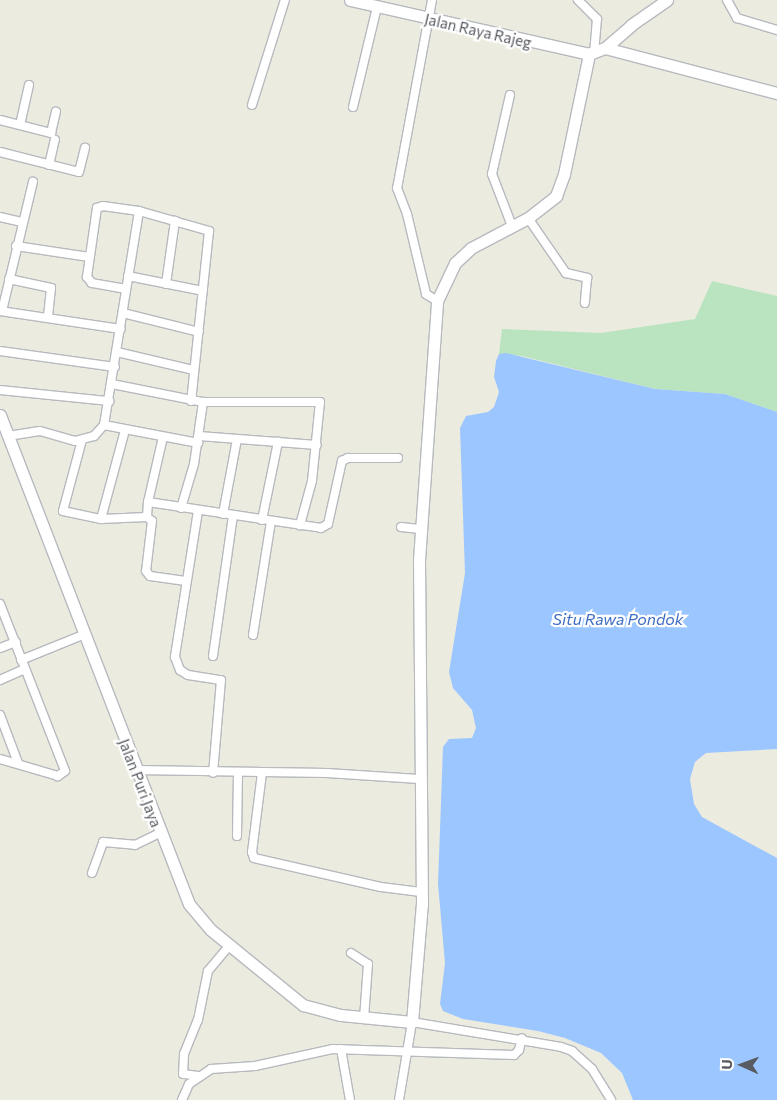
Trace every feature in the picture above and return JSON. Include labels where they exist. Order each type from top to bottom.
[{"type":"street","points":[[252,105],[285,0]]},
{"type":"street","name":"Jalan Raya Rajeg","points":[[350,0],[427,19],[591,54]]},
{"type":"street","points":[[432,0],[397,188],[407,214],[426,294],[436,301]]},
{"type":"street","points":[[399,1100],[412,1022],[421,897],[418,779],[420,528],[436,301],[457,260],[476,245],[528,218],[552,201],[560,187],[591,54],[597,19],[578,0]]},
{"type":"street","points":[[591,54],[605,48],[631,25],[667,0]]},
{"type":"street","points":[[727,0],[737,18],[777,30]]},
{"type":"street","points":[[353,107],[377,7]]},
{"type":"street","points":[[605,48],[777,93]]},
{"type":"street","points":[[20,125],[30,85]]},
{"type":"street","points":[[510,95],[492,174],[512,226]]},
{"type":"street","points":[[0,120],[51,133],[56,112]]},
{"type":"street","points":[[49,164],[55,140]]},
{"type":"street","points":[[0,152],[78,172],[84,148]]},
{"type":"street","points":[[32,182],[1,311],[120,329]]},
{"type":"street","points":[[126,289],[90,282],[87,277],[97,208],[104,206],[139,211],[209,232],[191,400]]},
{"type":"street","points":[[8,436],[40,431],[69,441],[82,440],[94,436],[104,425],[139,211]]},
{"type":"street","points":[[0,217],[22,222]]},
{"type":"street","points":[[528,218],[566,273],[587,278],[585,303]]},
{"type":"street","points":[[166,284],[175,221]]},
{"type":"street","points":[[16,246],[89,257]]},
{"type":"street","points":[[128,276],[203,291]]},
{"type":"street","points":[[9,280],[49,287],[48,318]]},
{"type":"street","points":[[123,313],[199,332]]},
{"type":"street","points":[[0,351],[115,367]]},
{"type":"street","points":[[117,352],[194,370]]},
{"type":"street","points":[[112,384],[204,402],[320,402],[317,445],[300,525]]},
{"type":"street","points":[[0,390],[109,401]]},
{"type":"street","points":[[181,508],[199,440],[204,402]]},
{"type":"street","name":"Jalan Puri Jaya","points":[[0,415],[78,637],[136,770],[189,904],[202,922],[264,976],[303,1005],[364,1018],[412,1022]]},
{"type":"street","points":[[104,425],[162,437],[199,440],[237,439],[317,445]]},
{"type":"street","points":[[101,519],[125,430]]},
{"type":"street","points":[[146,517],[162,437]]},
{"type":"street","points":[[223,514],[237,439]]},
{"type":"street","points":[[82,440],[63,512],[101,519],[146,517],[152,522],[147,573],[186,581]]},
{"type":"street","points":[[262,520],[278,442]]},
{"type":"street","points":[[148,502],[321,528],[328,524],[342,461],[348,458],[398,458]]},
{"type":"street","points":[[198,511],[175,657],[180,670],[188,675],[222,680],[213,773]]},
{"type":"street","points":[[212,656],[233,516]]},
{"type":"street","points":[[253,635],[271,521]]},
{"type":"street","points":[[401,528],[420,528]]},
{"type":"street","points":[[0,604],[64,770],[58,776],[0,758]]},
{"type":"street","points":[[22,660],[78,637]]},
{"type":"street","points":[[0,648],[16,642]]},
{"type":"street","points":[[0,680],[25,669]]},
{"type":"street","points":[[0,715],[18,763]]},
{"type":"street","points":[[136,770],[418,779]]},
{"type":"street","points":[[237,836],[238,773]]},
{"type":"street","points":[[262,773],[252,852],[254,858],[421,897]]},
{"type":"street","points":[[92,874],[98,851],[103,842],[135,845],[160,833]]},
{"type":"street","points":[[198,1076],[183,1074],[184,1054],[198,1020],[208,971],[230,945]]},
{"type":"street","points":[[351,953],[368,964],[364,1018]]},
{"type":"street","points":[[412,1022],[522,1038],[572,1051],[601,1079],[611,1100]]},
{"type":"street","points":[[182,1100],[186,1088],[198,1076],[211,1069],[255,1066],[341,1049],[408,1053],[514,1055],[519,1050],[522,1038]]},
{"type":"street","points":[[341,1049],[350,1100]]},
{"type":"green space","points":[[712,281],[777,296],[777,412],[725,394],[655,389],[522,356],[499,354],[502,329],[601,333],[695,319]]},
{"type":"water","name":"Situ Rawa Pondok","points":[[506,353],[655,389],[725,394],[777,412],[777,749],[706,753],[695,762],[690,779],[694,804],[702,817],[777,858],[777,1100],[633,1100],[622,1073],[601,1053],[565,1038],[538,1031],[463,1019],[443,1011],[440,1004],[445,963],[438,884],[443,747],[449,739],[472,738],[476,728],[472,710],[453,688],[449,672],[465,573],[460,428],[466,416],[488,412],[494,407],[499,392],[494,377],[496,361],[499,354]]}]
